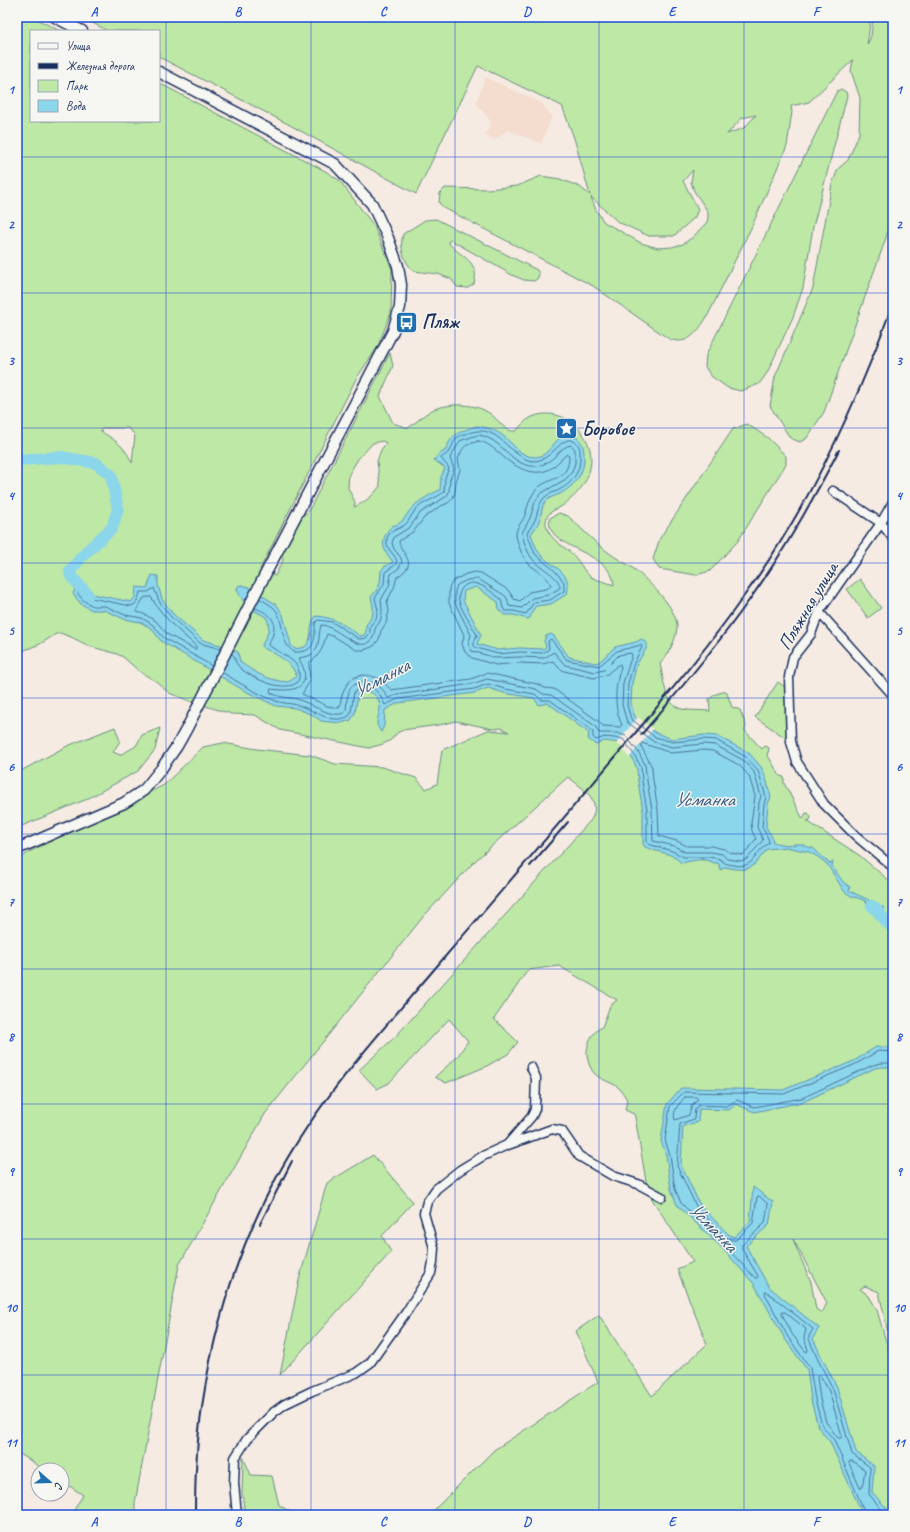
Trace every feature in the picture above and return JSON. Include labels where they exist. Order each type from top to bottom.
[{"type":"street","points":[[55,17],[80,30]]},
{"type":"street","points":[[17,849],[124,803],[144,790],[177,746],[393,331],[400,308],[401,285],[398,266],[388,238],[372,204],[335,164],[160,73]]},
{"type":"street","points":[[833,491],[881,523],[893,538]]},
{"type":"street","name":"Пляжная улица","points":[[893,502],[881,523],[819,612],[811,634],[793,657],[790,677],[791,742],[797,762],[824,804],[856,836],[893,867]]},
{"type":"street","points":[[819,612],[893,695]]},
{"type":"street","points":[[507,1145],[532,1116],[535,1109],[536,1078],[531,1067]]},
{"type":"street","points":[[236,1515],[234,1483],[235,1458],[246,1439],[274,1412],[285,1404],[356,1373],[370,1363],[431,1274],[434,1262],[434,1248],[424,1213],[427,1202],[436,1190],[460,1170],[483,1156],[507,1145],[552,1129],[562,1131],[579,1156],[613,1176],[638,1184],[662,1196]]},
{"type":"shaded area","points":[[485,77],[542,103],[552,117],[541,144],[508,130],[495,140],[485,136],[491,122],[476,103]]},
{"type":"green space","points":[[17,17],[33,17],[58,30],[30,30],[30,122],[160,122],[160,84],[327,172],[340,181],[374,226],[392,269],[391,313],[377,348],[356,379],[260,569],[275,576],[283,560],[281,553],[296,519],[308,512],[390,353],[393,366],[380,396],[393,423],[408,428],[430,411],[445,406],[454,405],[480,408],[488,412],[506,429],[512,431],[516,431],[525,421],[532,417],[543,414],[553,414],[563,417],[580,430],[586,439],[590,448],[591,459],[589,473],[578,492],[568,502],[548,515],[546,525],[551,536],[574,556],[591,577],[614,585],[611,573],[602,564],[566,544],[556,537],[550,528],[550,518],[559,513],[568,516],[603,549],[630,566],[652,585],[667,603],[676,620],[677,628],[673,642],[669,652],[660,664],[668,697],[676,707],[689,710],[710,711],[709,699],[716,694],[726,691],[732,707],[740,710],[746,725],[745,731],[762,749],[765,746],[769,748],[767,754],[780,776],[784,777],[784,783],[803,819],[806,813],[808,813],[811,817],[810,820],[807,821],[859,855],[893,884],[893,1357],[879,1292],[865,1286],[860,1289],[869,1296],[877,1310],[893,1366],[893,1515],[429,1515],[494,1450],[598,1382],[576,1331],[599,1315],[652,1396],[707,1344],[677,1269],[693,1262],[648,1193],[634,1114],[625,1110],[627,1100],[618,1087],[596,1075],[590,1067],[588,1061],[587,1054],[589,1041],[592,1035],[602,1027],[610,1006],[617,1000],[559,966],[528,970],[494,1019],[518,1042],[508,1054],[485,1067],[446,1083],[435,1077],[457,1057],[468,1041],[449,1019],[389,1083],[377,1089],[359,1070],[396,1036],[591,820],[594,813],[593,801],[585,790],[568,777],[475,861],[423,917],[265,1114],[179,1265],[135,1503],[135,1515],[71,1515],[83,1495],[70,1486],[70,1462],[33,1462],[17,1452],[17,861],[29,852],[164,785],[203,747],[223,743],[257,749],[310,755],[335,764],[382,767],[416,778],[426,789],[437,784],[442,750],[488,730],[509,732],[501,728],[493,729],[456,721],[403,730],[397,733],[391,740],[369,748],[280,730],[255,715],[232,714],[192,702],[169,693],[157,682],[140,672],[123,657],[89,646],[60,633],[40,644],[17,653]],"holes":[[[103,428],[128,428],[135,435],[132,463],[123,448],[100,431]],[[383,441],[386,443],[381,450],[377,461],[380,486],[368,499],[354,507],[355,502],[348,488],[349,474],[358,459],[373,443]],[[793,1239],[827,1303],[823,1311],[820,1312],[816,1309],[811,1282]]]},
{"type":"green space","points":[[81,17],[871,17],[867,45],[871,36],[873,17],[893,17],[893,209],[886,238],[824,412],[807,438],[800,442],[790,438],[770,406],[775,377],[813,288],[832,184],[838,169],[848,160],[859,134],[860,98],[851,71],[853,60],[809,102],[791,106],[792,112],[787,146],[752,226],[703,323],[689,338],[678,341],[669,339],[593,286],[444,208],[439,203],[440,193],[445,188],[488,189],[517,186],[541,176],[560,179],[580,187],[590,195],[574,138],[562,106],[478,66],[416,194],[286,123],[160,58],[160,30],[106,30]],"holes":[[[756,115],[744,128],[727,134],[742,118]],[[693,170],[691,182],[694,191],[708,212],[707,222],[693,237],[683,244],[672,247],[658,248],[641,243],[604,222],[596,210],[591,197],[618,222],[649,236],[674,236],[695,217],[698,209],[683,181]]]},
{"type":"green space","points":[[841,89],[846,92],[847,96],[813,227],[803,288],[793,317],[767,373],[759,384],[741,391],[728,388],[711,376],[705,367],[706,355],[837,91]]},
{"type":"green space","points":[[436,219],[537,270],[539,274],[538,278],[534,281],[524,280],[512,275],[450,240],[448,242],[472,264],[475,276],[474,284],[468,288],[457,287],[451,279],[438,274],[413,271],[403,254],[403,234],[425,220]]},
{"type":"green space","points":[[747,424],[768,438],[786,456],[786,464],[738,541],[710,571],[696,575],[659,569],[653,559],[660,538],[733,429]]},
{"type":"green space","points":[[860,579],[881,608],[868,618],[847,589]]},
{"type":"green space","points":[[778,682],[788,689],[787,739],[755,717]]},
{"type":"green space","points":[[115,727],[120,741],[113,752],[120,755],[136,746],[142,735],[160,728],[155,750],[138,771],[85,800],[17,828],[17,773],[65,747]]},
{"type":"green space","points":[[373,1155],[413,1202],[382,1236],[391,1252],[280,1375],[299,1280],[327,1183]]},
{"type":"green space","points":[[243,1457],[251,1475],[272,1476],[279,1505],[296,1515],[245,1515],[242,1492]]},
{"type":"water","points":[[477,426],[487,428],[502,435],[525,455],[535,457],[544,454],[562,437],[572,435],[582,444],[584,449],[584,464],[580,475],[574,484],[565,491],[546,501],[536,528],[531,534],[538,551],[542,556],[558,569],[567,579],[567,594],[551,604],[536,606],[530,618],[527,619],[514,615],[504,615],[499,610],[498,602],[476,587],[464,591],[463,600],[481,635],[477,644],[498,650],[519,648],[543,649],[546,647],[544,641],[546,636],[551,634],[569,657],[595,663],[599,662],[615,647],[636,642],[641,639],[647,643],[647,647],[637,664],[632,683],[631,704],[635,717],[656,733],[672,739],[704,735],[717,736],[749,753],[761,767],[765,775],[771,797],[768,804],[766,827],[772,837],[773,842],[780,844],[799,844],[813,848],[830,864],[833,862],[832,866],[843,882],[850,887],[849,891],[876,905],[878,904],[880,907],[883,907],[885,918],[893,925],[893,928],[864,900],[851,896],[844,891],[827,864],[809,852],[786,847],[767,849],[754,865],[746,869],[725,867],[721,870],[718,863],[702,860],[681,863],[678,859],[670,855],[645,847],[643,844],[643,811],[637,769],[632,758],[621,743],[604,741],[596,745],[588,739],[589,733],[548,703],[539,705],[534,698],[504,693],[488,688],[475,693],[398,703],[385,710],[384,726],[381,732],[377,723],[380,709],[378,699],[372,693],[362,692],[358,694],[355,713],[351,720],[341,723],[321,721],[313,715],[295,708],[276,706],[243,690],[161,641],[151,628],[140,622],[124,619],[104,610],[92,610],[81,604],[73,594],[78,581],[92,594],[131,602],[135,597],[136,587],[147,588],[152,575],[158,576],[158,585],[162,599],[173,614],[203,640],[238,652],[240,662],[257,673],[275,680],[288,682],[296,677],[295,672],[284,660],[263,648],[262,645],[269,628],[268,621],[266,617],[245,604],[237,589],[238,586],[242,585],[249,587],[277,605],[283,615],[291,645],[295,649],[305,647],[308,643],[311,635],[313,620],[316,616],[334,620],[360,636],[364,635],[366,632],[366,625],[373,612],[371,597],[380,583],[381,571],[384,567],[393,562],[387,554],[383,543],[387,532],[392,526],[400,523],[416,504],[440,490],[441,477],[445,468],[434,460],[439,454],[446,450],[448,444],[454,436],[462,431]]},
{"type":"water","points":[[876,1047],[889,1047],[893,1050],[893,1067],[875,1068],[803,1102],[754,1112],[736,1104],[729,1110],[699,1109],[698,1122],[683,1126],[681,1165],[700,1205],[728,1234],[734,1237],[750,1222],[753,1187],[773,1202],[769,1225],[746,1246],[769,1287],[819,1328],[813,1338],[837,1387],[856,1452],[874,1466],[872,1492],[891,1515],[863,1515],[830,1442],[818,1427],[811,1400],[807,1370],[785,1339],[754,1284],[722,1248],[677,1205],[671,1189],[666,1155],[661,1141],[667,1104],[681,1088],[783,1090],[854,1061]]},
{"type":"pier","points":[[638,717],[653,729],[629,758],[620,745],[616,744]]},
{"type":"waterway","name":"Усманка","points":[[17,460],[61,457],[96,463],[111,475],[118,509],[112,528],[85,553],[70,571],[71,576],[88,595]]},
{"type":"waterway","name":"Усманка","points":[[872,906],[893,928]]},
{"type":"railway","points":[[195,1515],[196,1468],[200,1422],[211,1356],[228,1292],[239,1261],[251,1230],[280,1171],[315,1116],[354,1064],[665,698],[744,596],[790,527],[829,455],[847,418],[879,342],[893,303]]},
{"type":"railway","points":[[641,735],[711,651],[737,617],[797,526],[839,450]]},
{"type":"railway","points":[[530,866],[568,822]]},
{"type":"railway","points":[[260,1224],[292,1161]]},
{"type":"place","name":"Пляж","points":[[407,322]]},
{"type":"place","name":"Боровое","points":[[567,429]]}]
